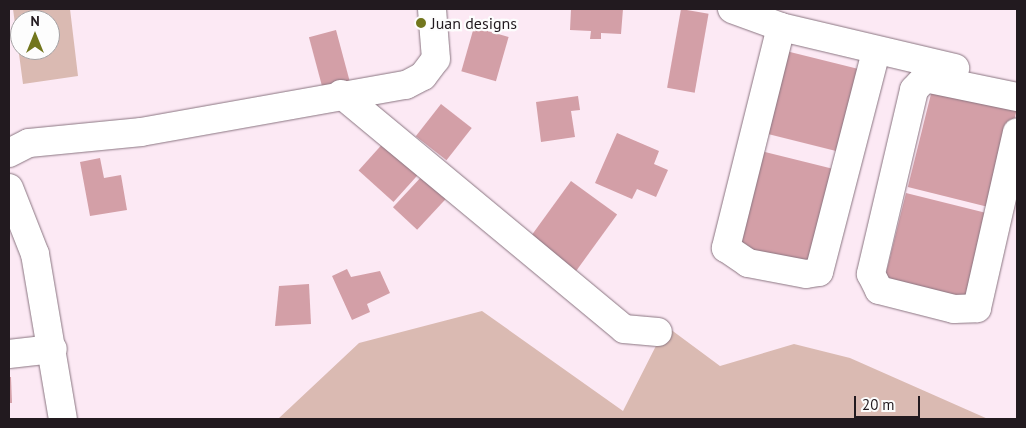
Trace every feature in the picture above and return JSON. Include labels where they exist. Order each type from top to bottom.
[{"type":"street","points":[[9,152],[29,143],[141,132],[341,94],[406,85],[432,69],[436,59],[432,9]]},
{"type":"street","points":[[732,9],[781,28],[876,52],[1017,80]]},
{"type":"street","points":[[781,28],[727,238],[726,248],[748,263],[806,274],[819,272],[876,52]]},
{"type":"street","points":[[1017,97],[925,78],[914,90],[871,274],[879,290],[954,310],[977,308],[1017,132]]},
{"type":"street","points":[[341,94],[624,329],[658,332]]},
{"type":"street","points":[[9,188],[35,254],[53,349],[63,419]]},
{"type":"street","points":[[9,354],[53,349]]},
{"type":"shaded area","points":[[13,9],[70,9],[78,76],[23,84],[20,60],[60,60],[60,10]]},
{"type":"shaded area","points":[[482,311],[623,411],[666,326],[720,366],[794,344],[850,358],[988,419],[278,419],[359,343]]},
{"type":"building","points":[[571,9],[623,9],[621,34],[601,33],[601,39],[590,39],[591,31],[570,30]]},
{"type":"building","points":[[681,9],[709,14],[695,93],[667,88]]},
{"type":"building","points":[[474,27],[509,37],[496,81],[461,71]]},
{"type":"building","points":[[336,30],[350,82],[323,89],[309,37]]},
{"type":"building","points":[[782,50],[862,70],[841,152],[761,132]]},
{"type":"building","points":[[933,86],[1017,107],[992,208],[908,187]]},
{"type":"building","points":[[578,96],[580,110],[571,111],[575,137],[541,142],[536,102]]},
{"type":"building","points":[[441,104],[472,128],[446,160],[416,136]]},
{"type":"building","points":[[617,133],[659,151],[654,164],[668,170],[656,197],[637,189],[632,199],[595,183]]},
{"type":"building","points":[[386,140],[421,171],[393,202],[359,170]]},
{"type":"building","points":[[757,150],[836,170],[811,267],[733,247]]},
{"type":"building","points":[[100,158],[104,178],[121,175],[127,210],[90,216],[80,162]]},
{"type":"building","points":[[423,175],[447,198],[417,230],[393,207]]},
{"type":"building","points":[[571,181],[617,215],[575,272],[529,238]]},
{"type":"building","points":[[906,193],[993,215],[972,301],[884,279]]},
{"type":"building","points":[[347,269],[351,277],[380,271],[390,293],[367,304],[370,312],[352,320],[332,276]]},
{"type":"building","points":[[309,284],[311,324],[275,326],[279,286]]},
{"type":"building","points":[[9,377],[11,377],[12,403],[9,403]]},
{"type":"place","name":"Juan designs","points":[[421,23]]}]
